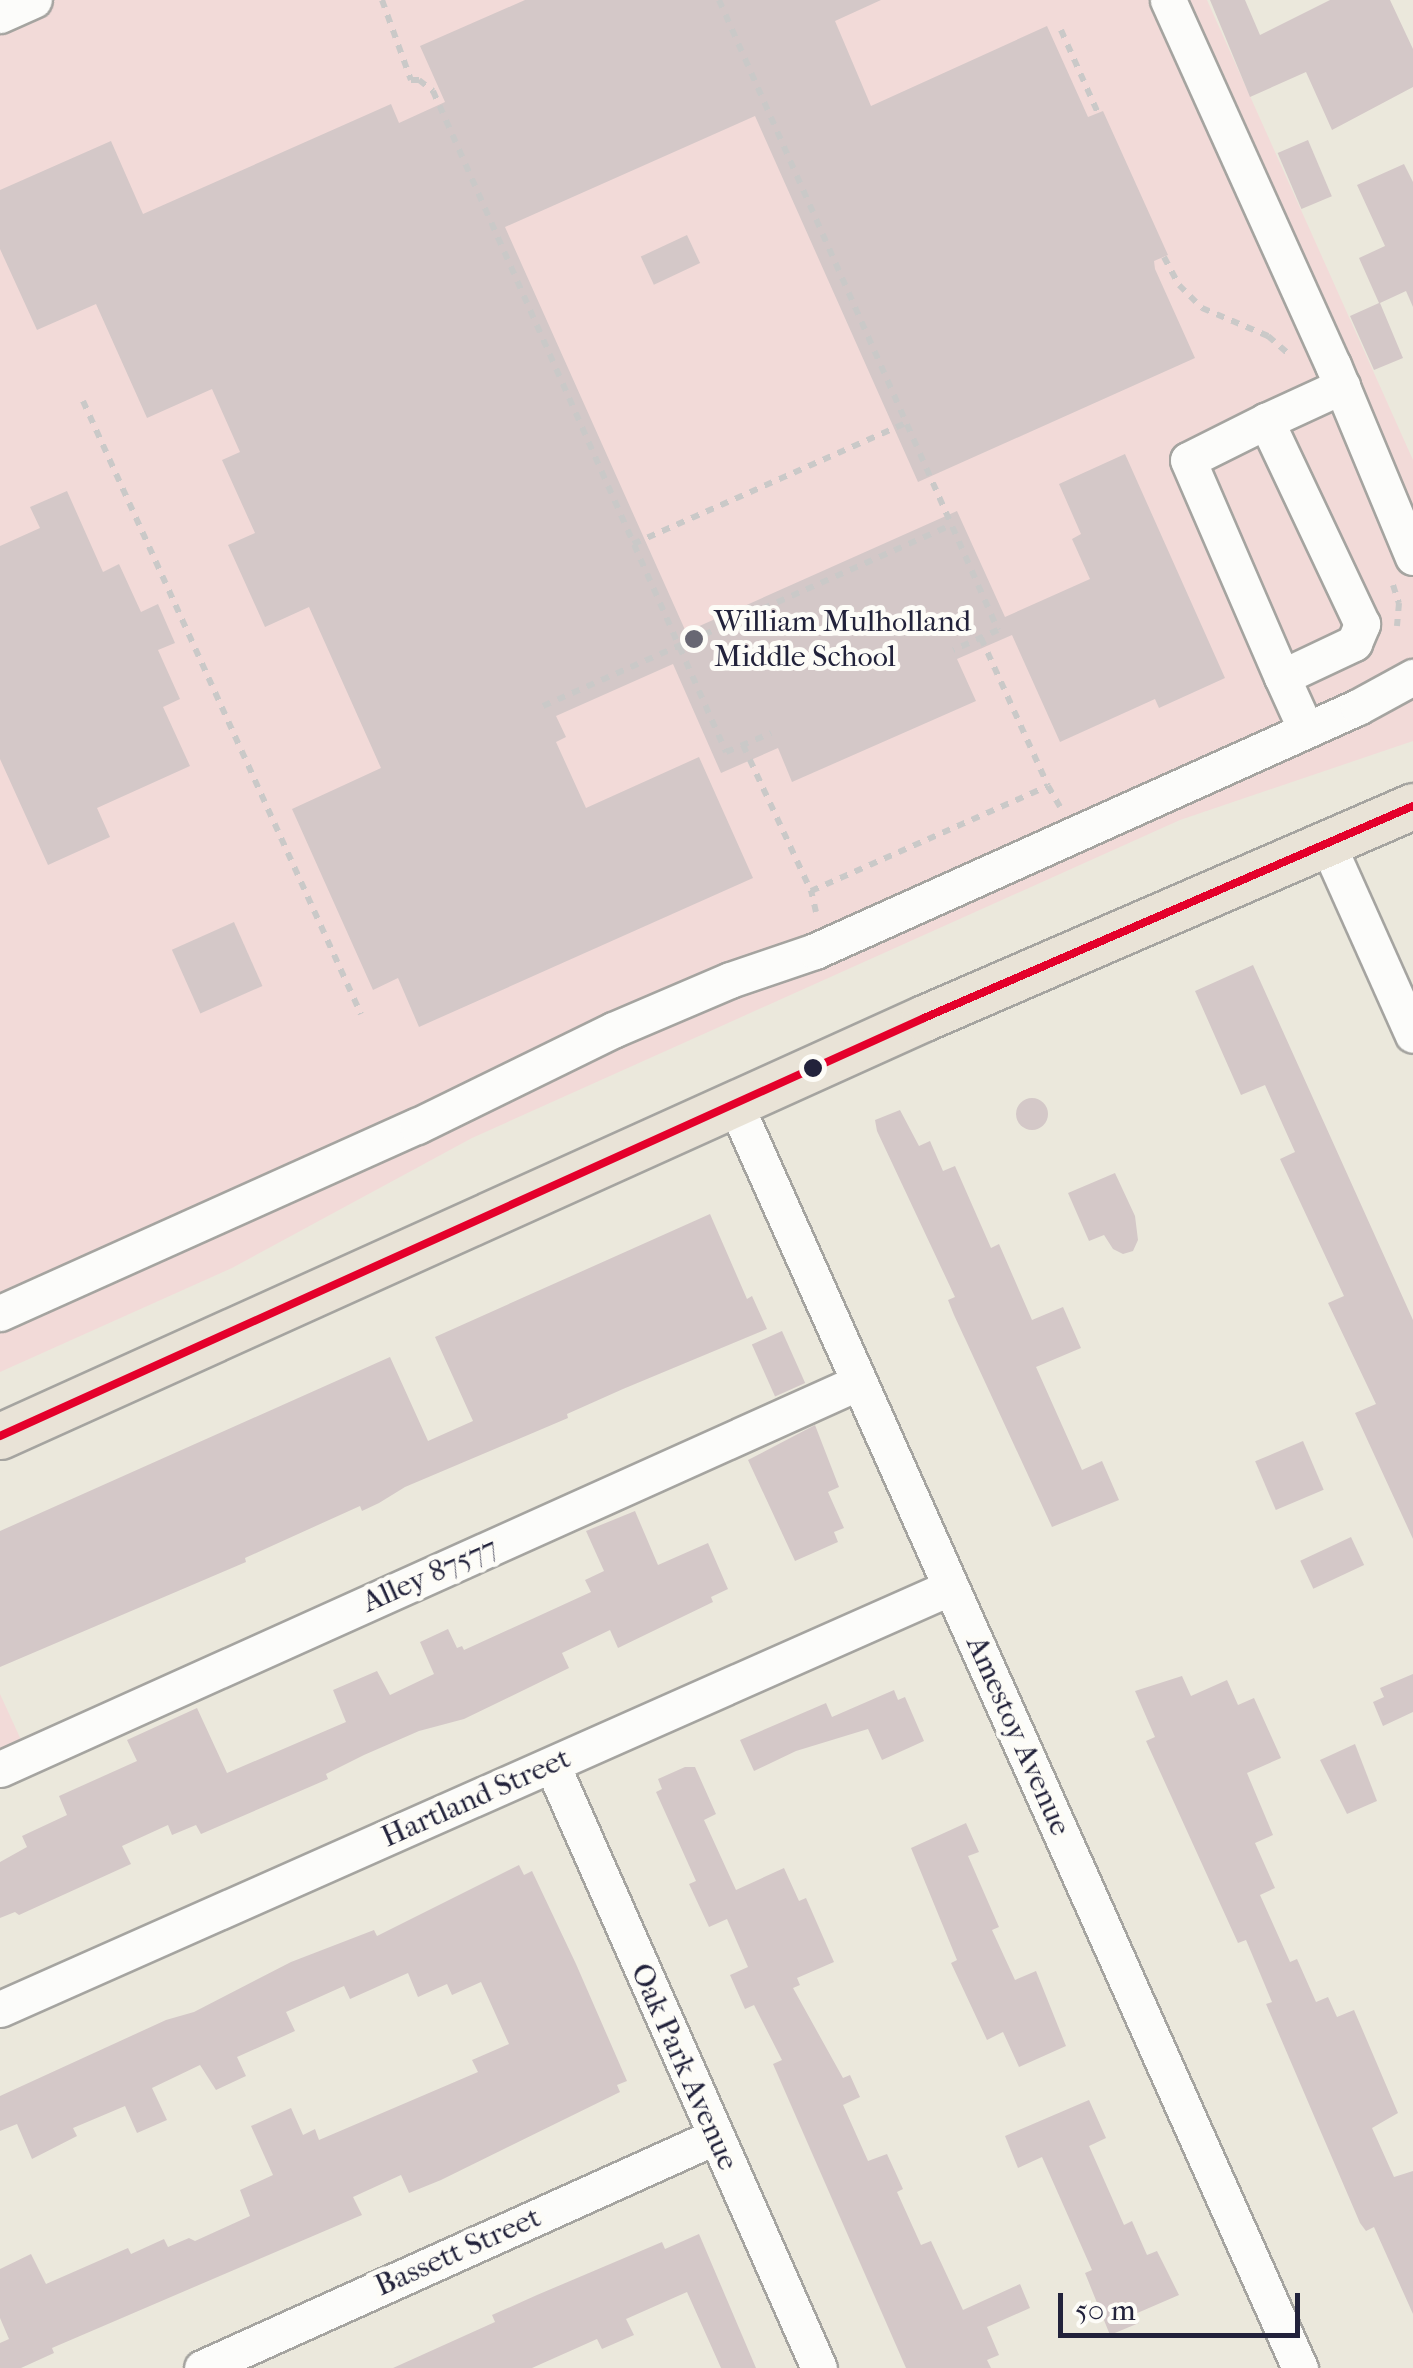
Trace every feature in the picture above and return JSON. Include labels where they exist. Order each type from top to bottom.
[{"type":"main road","points":[[0,1436],[735,1104],[1413,806]]},
{"type":"street","points":[[0,15],[34,0]]},
{"type":"street","points":[[1168,0],[1326,392],[1400,564]]},
{"type":"street","points":[[1306,730],[1188,460],[1326,392]]},
{"type":"street","points":[[1266,421],[1362,624],[1354,643],[1282,677]]},
{"type":"street","points":[[0,1313],[416,1126],[612,1030],[740,976],[815,951],[1413,678]]},
{"type":"street","points":[[1326,843],[1413,1035]]},
{"type":"street","name":"Amestoy Avenue","points":[[735,1104],[1300,2368]]},
{"type":"street","name":"Alley 87577","points":[[0,1769],[859,1382]]},
{"type":"street","name":"Hartland Street","points":[[0,2009],[951,1587]]},
{"type":"street","name":"Oak Park Avenue","points":[[552,1765],[714,2137],[820,2368]]},
{"type":"street","name":"Bassett Street","points":[[202,2368],[714,2137]]},
{"type":"path","points":[[382,0],[411,80],[419,80],[432,91],[726,752],[771,733]]},
{"type":"path","points":[[719,0],[998,630],[953,650]]},
{"type":"path","points":[[1061,30],[1098,112]]},
{"type":"path","points":[[1164,256],[1179,285],[1202,308],[1268,336],[1326,392]]},
{"type":"path","points":[[83,402],[362,1014]]},
{"type":"path","points":[[633,544],[906,423]]},
{"type":"path","points":[[543,706],[951,525]]},
{"type":"path","points":[[1394,638],[1400,564]]},
{"type":"path","points":[[981,638],[1060,808],[1078,800]]},
{"type":"path","points":[[744,744],[818,912],[800,920]]},
{"type":"path","points":[[811,891],[1048,786]]},
{"type":"shaded area","name":"William Mulholland Middle School","points":[[0,0],[1207,0],[1413,460],[1413,741],[1180,820],[472,1138],[232,1268],[0,1372]]},
{"type":"shaded area","points":[[0,1694],[22,1742],[0,1751]]},
{"type":"building","points":[[525,0],[881,0],[835,21],[871,106],[1047,26],[1088,117],[1103,111],[1168,255],[1154,261],[1155,269],[1195,358],[918,482],[755,116],[505,227],[686,632],[957,511],[1005,617],[1090,579],[1072,539],[1081,534],[1059,484],[1125,454],[1225,678],[1159,708],[1155,699],[1060,742],[1012,635],[957,659],[976,701],[792,782],[778,748],[721,773],[673,664],[556,716],[566,737],[556,742],[586,808],[699,757],[753,878],[419,1027],[398,978],[373,990],[292,809],[381,768],[309,607],[265,627],[228,545],[255,533],[222,460],[240,452],[212,389],[147,418],[96,304],[37,330],[0,249],[0,190],[111,141],[143,214],[391,104],[399,123],[445,102],[420,46]]},
{"type":"building","points":[[1210,0],[1245,0],[1260,35],[1330,0],[1390,0],[1413,49],[1413,87],[1332,130],[1306,72],[1250,97]]},
{"type":"building","points":[[1308,140],[1332,196],[1301,209],[1278,153]]},
{"type":"building","points":[[1404,164],[1413,182],[1413,307],[1406,291],[1380,303],[1403,358],[1374,370],[1350,316],[1379,303],[1359,258],[1385,246],[1357,185]]},
{"type":"building","points":[[687,235],[700,263],[654,285],[641,257]]},
{"type":"building","points":[[67,491],[103,572],[119,564],[141,612],[158,604],[175,643],[158,650],[180,699],[163,707],[190,766],[97,808],[110,837],[48,865],[0,759],[0,546],[40,528],[30,507]]},
{"type":"building","points":[[234,922],[262,986],[200,1014],[172,950]]},
{"type":"building","points":[[1253,965],[1413,1320],[1413,1539],[1355,1413],[1376,1404],[1328,1303],[1344,1296],[1280,1159],[1295,1152],[1265,1085],[1241,1095],[1195,991]]},
{"type":"building","points":[[1032,1098],[1043,1103],[1048,1114],[1043,1125],[1032,1130],[1021,1125],[1016,1114],[1021,1103]]},
{"type":"building","points":[[900,1110],[919,1146],[930,1141],[943,1171],[955,1166],[991,1248],[999,1244],[1032,1320],[1063,1307],[1081,1348],[1036,1367],[1082,1470],[1102,1461],[1119,1500],[1052,1527],[954,1315],[948,1300],[955,1297],[877,1131],[875,1120]]},
{"type":"building","points":[[1115,1173],[1135,1216],[1138,1240],[1133,1251],[1123,1254],[1113,1249],[1104,1235],[1089,1241],[1068,1193]]},
{"type":"building","points":[[710,1214],[747,1299],[752,1296],[767,1329],[567,1414],[568,1418],[405,1487],[362,1511],[360,1506],[245,1558],[246,1562],[0,1667],[0,1531],[390,1357],[428,1441],[473,1421],[435,1337]]},
{"type":"building","points":[[782,1331],[805,1383],[775,1396],[752,1344]]},
{"type":"building","points":[[815,1425],[839,1487],[828,1492],[844,1528],[834,1532],[838,1542],[795,1561],[748,1460]]},
{"type":"building","points":[[1303,1441],[1324,1490],[1276,1510],[1255,1461]]},
{"type":"building","points":[[635,1511],[658,1565],[708,1543],[728,1589],[711,1597],[713,1602],[618,1648],[610,1630],[562,1653],[569,1668],[464,1719],[419,1731],[364,1755],[326,1774],[328,1779],[201,1834],[196,1825],[172,1835],[168,1825],[122,1846],[131,1864],[19,1915],[15,1912],[0,1918],[0,1862],[27,1847],[22,1836],[67,1815],[59,1796],[137,1761],[127,1740],[197,1708],[227,1773],[346,1722],[333,1690],[377,1671],[390,1695],[434,1674],[420,1642],[448,1629],[457,1648],[462,1646],[464,1650],[591,1592],[585,1580],[604,1571],[586,1531]]},
{"type":"building","points":[[1351,1537],[1364,1565],[1313,1589],[1300,1561]]},
{"type":"building","points":[[1413,1674],[1413,1712],[1383,1726],[1373,1702],[1384,1697],[1380,1688]]},
{"type":"building","points":[[1182,1676],[1191,1696],[1227,1680],[1238,1705],[1254,1698],[1281,1758],[1247,1773],[1273,1835],[1255,1843],[1275,1888],[1260,1895],[1290,1962],[1297,1959],[1316,2002],[1328,1997],[1337,2017],[1354,2010],[1398,2113],[1372,2128],[1394,2177],[1413,2171],[1413,2314],[1374,2227],[1366,2231],[1360,2223],[1266,2004],[1272,2002],[1246,1940],[1238,1943],[1146,1741],[1155,1737],[1135,1691]]},
{"type":"building","points":[[894,1690],[898,1700],[905,1697],[924,1741],[882,1760],[868,1729],[796,1751],[754,1771],[740,1740],[826,1703],[832,1717]]},
{"type":"building","points":[[1355,1744],[1377,1801],[1347,1814],[1320,1760]]},
{"type":"building","points":[[685,1767],[695,1767],[716,1814],[704,1820],[736,1890],[784,1868],[799,1901],[806,1898],[834,1962],[797,1978],[800,1985],[793,1988],[843,2078],[850,2075],[860,2097],[843,2105],[868,2161],[887,2154],[903,2189],[897,2192],[921,2245],[931,2241],[963,2310],[1020,2284],[1030,2308],[987,2327],[999,2355],[987,2360],[991,2368],[906,2368],[773,2064],[782,2060],[754,2005],[745,2009],[730,1975],[748,1967],[727,1919],[709,1927],[689,1884],[696,1881],[656,1792],[662,1789],[658,1779]]},
{"type":"building","points":[[966,1823],[979,1852],[968,1856],[999,1927],[992,1930],[1015,1980],[1036,1971],[1066,2046],[1019,2067],[1003,2032],[987,2040],[951,1963],[957,1960],[911,1848]]},
{"type":"building","points":[[519,1865],[524,1875],[532,1871],[576,1964],[627,2081],[617,2085],[620,2092],[409,2193],[401,2175],[353,2197],[362,2215],[52,2348],[54,2353],[21,2368],[0,2368],[0,2343],[9,2339],[0,2318],[0,2269],[31,2254],[46,2284],[128,2248],[131,2254],[164,2239],[168,2247],[189,2238],[195,2241],[250,2216],[240,2190],[273,2175],[251,2126],[291,2108],[303,2135],[315,2129],[319,2140],[478,2072],[472,2060],[509,2044],[481,1982],[452,1995],[447,1984],[418,1997],[408,1973],[350,1999],[344,1986],[286,2012],[295,2031],[237,2057],[246,2076],[216,2090],[200,2065],[152,2088],[167,2120],[137,2133],[125,2106],[73,2128],[77,2136],[32,2159],[17,2124],[0,2131],[0,2096],[166,2020],[194,2012],[291,1962],[374,1930],[377,1936]]},
{"type":"building","points":[[1089,2100],[1106,2138],[1089,2146],[1124,2225],[1132,2221],[1147,2255],[1157,2251],[1179,2295],[1135,2314],[1139,2323],[1110,2335],[1085,2273],[1092,2270],[1042,2157],[1018,2168],[1005,2136]]},
{"type":"building","points":[[699,2234],[756,2368],[721,2368],[687,2292],[626,2319],[634,2335],[602,2349],[597,2339],[532,2368],[393,2368],[495,2322],[492,2315],[537,2295],[662,2242],[665,2249]]},
{"type":"transit line","points":[[0,1436],[924,1018],[1413,806]]},
{"type":"place","name":"William Mulholland Middle School","points":[[694,639]]}]
